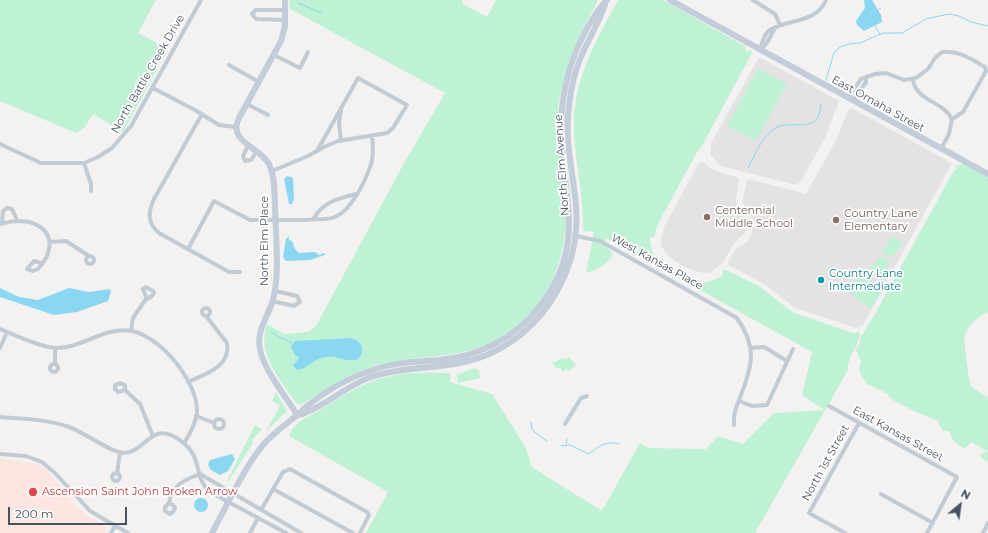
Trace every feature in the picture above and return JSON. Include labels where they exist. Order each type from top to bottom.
[{"type":"main road","points":[[236,128],[237,122],[283,36],[286,20],[285,0]]},
{"type":"main road","name":"East Omaha Street","points":[[670,0],[850,100],[988,174]]},
{"type":"main road","name":"North Elm Avenue","points":[[298,415],[310,411],[349,387],[371,377],[406,369],[455,365],[479,355],[495,351],[516,339],[538,314],[562,282],[571,259],[572,236],[576,212],[568,132],[568,108],[576,72],[584,49],[600,18],[606,1]]},
{"type":"main road","name":"North Elm Place","points":[[236,128],[240,138],[266,159],[272,171],[275,221],[275,291],[260,330],[259,341],[260,350],[266,365],[298,415]]},
{"type":"main road","points":[[212,533],[263,444],[298,415]]},
{"type":"street","name":"North Battle Creek Drive","points":[[84,163],[108,151],[123,138],[153,88],[201,0]]},
{"type":"street","points":[[753,0],[775,14],[780,25]]},
{"type":"street","points":[[760,50],[767,43],[775,28],[815,14],[823,7],[826,0]]},
{"type":"street","points":[[286,10],[256,10],[252,14],[256,19],[286,20]]},
{"type":"street","points":[[850,100],[861,79],[882,73],[900,79],[913,80],[924,72],[942,52],[951,51],[966,56],[985,67],[986,71],[963,112],[952,119]]},
{"type":"street","points":[[274,54],[300,68],[308,52]]},
{"type":"street","points":[[229,65],[259,82]]},
{"type":"street","points":[[272,171],[308,156],[317,151],[324,147],[341,141],[372,136],[391,130],[407,105],[358,78],[317,151]]},
{"type":"street","points":[[850,100],[863,87],[866,82],[866,78]]},
{"type":"street","points":[[913,80],[916,90],[942,106],[949,113],[952,119],[950,134],[941,149]]},
{"type":"street","points":[[858,84],[863,87]]},
{"type":"street","points":[[153,88],[202,114],[219,125],[236,128]]},
{"type":"street","points":[[247,104],[268,115]]},
{"type":"street","points":[[341,141],[338,123],[342,106]]},
{"type":"street","points":[[202,114],[154,200],[149,211],[150,220],[157,231],[188,249],[229,272],[240,272]]},
{"type":"street","points":[[188,249],[214,201],[250,220],[307,220],[314,218],[323,220],[334,218],[344,213],[356,194],[371,164],[374,154],[372,136]]},
{"type":"street","points":[[0,144],[41,163],[84,163],[91,184],[91,191]]},
{"type":"street","points":[[248,146],[243,157],[245,161],[251,160],[257,151]]},
{"type":"street","points":[[314,218],[324,206],[339,198],[356,194]]},
{"type":"street","points":[[17,220],[12,209],[7,208],[3,211],[1,223],[17,220],[38,225],[44,230],[49,242],[49,254],[46,260],[41,263]]},
{"type":"street","name":"West Kansas Place","points":[[572,236],[600,241],[727,311],[737,318],[745,329],[751,348]]},
{"type":"street","points":[[49,242],[66,241],[89,256]]},
{"type":"street","points":[[272,301],[294,306],[300,302],[297,296],[275,291]]},
{"type":"street","points":[[131,331],[136,312],[147,299]]},
{"type":"street","points":[[188,382],[217,368],[225,359],[227,343],[206,316]]},
{"type":"street","points":[[0,329],[55,348],[72,346],[111,331],[131,331],[144,336],[159,346],[174,361],[194,392],[196,416],[191,433],[184,443]]},
{"type":"street","points":[[0,348],[7,332]]},
{"type":"street","points":[[734,425],[733,414],[748,375],[751,348],[764,347],[787,361]]},
{"type":"street","points":[[55,348],[55,364]]},
{"type":"street","points":[[739,401],[752,406],[767,405],[793,349]]},
{"type":"street","points":[[125,390],[140,404],[153,436]]},
{"type":"street","points":[[565,424],[580,398],[587,396]]},
{"type":"street","name":"East Kansas Street","points":[[830,406],[957,478],[933,523]]},
{"type":"street","points":[[196,416],[214,423]]},
{"type":"street","points":[[0,417],[49,421],[69,427],[120,452],[134,450],[158,434],[168,434],[184,443],[194,453],[202,482],[206,488],[286,533]]},
{"type":"street","name":"North 1st Street","points":[[845,533],[809,513],[859,423]]},
{"type":"street","points":[[117,474],[120,452]]},
{"type":"street","points":[[0,454],[26,456],[42,462],[90,511],[128,533]]},
{"type":"street","points":[[261,510],[283,472],[290,469],[368,512],[369,515],[360,533]]},
{"type":"street","points":[[200,474],[302,533]]},
{"type":"street","points":[[169,503],[176,486],[184,480],[200,474]]},
{"type":"street","points":[[273,489],[353,533]]},
{"type":"street","points":[[881,494],[933,523],[927,533]]},
{"type":"street","points":[[250,533],[258,518]]},
{"type":"street","points":[[983,533],[988,523]]},
{"type":"street","points":[[111,533],[115,526]]},
{"type":"shaded area","points":[[759,57],[839,101],[825,138],[801,181],[796,185],[721,166],[711,156],[711,144]]},
{"type":"shaded area","name":"Country Lane Elementary","points":[[851,108],[952,163],[863,325],[856,328],[795,308],[766,285],[729,265],[728,262],[735,250],[747,242],[751,235],[753,223],[752,218],[742,202],[747,180],[749,179],[806,194],[835,142],[848,111]]},
{"type":"shaded area","name":"Centennial Middle School","points":[[702,161],[713,170],[739,178],[736,201],[746,219],[747,227],[745,233],[735,242],[723,263],[709,273],[697,272],[681,265],[668,256],[661,246],[661,238],[665,225],[699,163]]},
{"type":"shaded area","name":"Ascension Saint John Broken Arrow","points":[[0,458],[37,464],[47,470],[76,506],[88,516],[105,526],[105,533],[0,533]]},
{"type":"green space","points":[[0,0],[156,0],[138,33],[168,49],[123,132],[93,114],[85,127],[76,133],[0,101]]},
{"type":"green space","points":[[289,0],[462,0],[463,4],[487,17],[496,0],[598,0],[572,55],[560,98],[558,135],[565,189],[566,221],[560,261],[553,279],[543,296],[531,312],[517,326],[499,338],[484,345],[454,354],[408,359],[367,368],[300,405],[295,402],[277,375],[267,356],[264,335],[267,324],[284,334],[308,332],[316,326],[403,165],[445,93],[290,9]]},
{"type":"green space","points":[[618,0],[663,0],[745,46],[746,52],[751,50],[752,53],[658,224],[654,238],[651,236],[650,238],[654,255],[660,263],[675,275],[692,282],[701,283],[712,281],[722,276],[723,270],[726,270],[759,286],[792,312],[853,333],[860,332],[858,342],[849,360],[848,370],[755,533],[366,533],[388,492],[289,436],[294,427],[305,418],[365,384],[385,377],[410,373],[451,373],[450,382],[492,394],[526,448],[532,467],[602,511],[640,443],[649,448],[706,449],[718,436],[743,444],[774,413],[825,410],[802,395],[812,352],[606,238],[605,244],[613,255],[608,262],[601,267],[586,273],[594,232],[583,231],[582,204],[574,138],[575,108],[582,75],[594,45]]},
{"type":"green space","points":[[758,68],[787,84],[756,141],[727,126]]},
{"type":"green space","points":[[962,164],[967,165],[988,177],[988,312],[972,323],[965,335],[964,340],[969,380],[972,387],[988,398],[988,462],[981,458],[980,455],[987,451],[971,442],[964,448],[954,442],[949,431],[943,431],[937,420],[927,417],[905,406],[889,397],[888,394],[867,384],[859,371],[861,361],[858,353],[855,351],[860,343],[861,335],[864,334],[864,331],[875,314],[953,172],[957,168],[955,167]]},
{"type":"green space","points":[[893,236],[902,244],[891,258],[882,251]]},
{"type":"green space","points":[[881,256],[890,261],[883,276],[870,268]]},
{"type":"green space","points":[[862,277],[883,288],[871,309],[855,298],[851,292],[853,281]]},
{"type":"green space","points":[[569,357],[576,365],[569,371],[566,369],[563,372],[560,368],[556,368],[552,363],[563,358],[564,360]]},
{"type":"green space","points":[[475,368],[478,370],[481,378],[458,383],[456,373],[458,374]]},
{"type":"green space","points":[[276,392],[287,411],[266,431],[280,406],[272,401]]},
{"type":"green space","points":[[255,425],[262,429],[252,440],[253,443],[228,482],[227,481]]},
{"type":"water","points":[[864,0],[872,0],[881,15],[882,22],[864,31],[857,25],[856,21],[865,8]]},
{"type":"water","points":[[287,176],[293,178],[294,199],[292,204],[289,204],[284,179]]},
{"type":"water","points":[[289,236],[289,240],[292,241],[295,249],[299,253],[315,252],[319,255],[324,253],[325,255],[310,260],[286,261],[283,257],[286,239]]},
{"type":"water","points":[[0,288],[19,297],[38,300],[69,288],[89,292],[109,289],[111,291],[108,301],[77,312],[54,315],[0,297]]},
{"type":"water","points":[[351,338],[358,341],[362,347],[362,353],[357,360],[329,357],[318,359],[304,368],[297,370],[293,366],[299,358],[295,355],[291,347],[295,341]]},
{"type":"water","points":[[232,454],[235,459],[228,471],[220,475],[211,470],[208,465],[210,460]]},
{"type":"water","points":[[201,498],[206,500],[208,505],[206,510],[201,512],[196,510],[194,505],[196,500]]},
{"type":"waterway","points":[[298,3],[322,13]]},
{"type":"waterway","points":[[826,80],[834,53],[840,47],[860,43],[883,33],[902,33],[926,19],[949,14],[988,26]]},
{"type":"waterway","points":[[875,26],[880,34]]},
{"type":"waterway","points":[[748,168],[759,147],[769,133],[781,126],[810,124],[815,121],[819,114],[821,104]]},
{"type":"waterway","points":[[270,332],[292,343]]},
{"type":"waterway","points":[[531,422],[532,430],[547,441]]},
{"type":"waterway","points":[[566,444],[567,439]]},
{"type":"waterway","points":[[561,446],[570,445],[589,454],[606,444],[619,444]]},
{"type":"place","name":"Centennial Middle School","points":[[707,217]]},
{"type":"place","name":"Country Lane Elementary","points":[[836,220]]},
{"type":"place","name":"Country Lane Intermediate","points":[[821,280]]},
{"type":"place","name":"Ascension Saint John Broken Arrow","points":[[33,492]]}]
